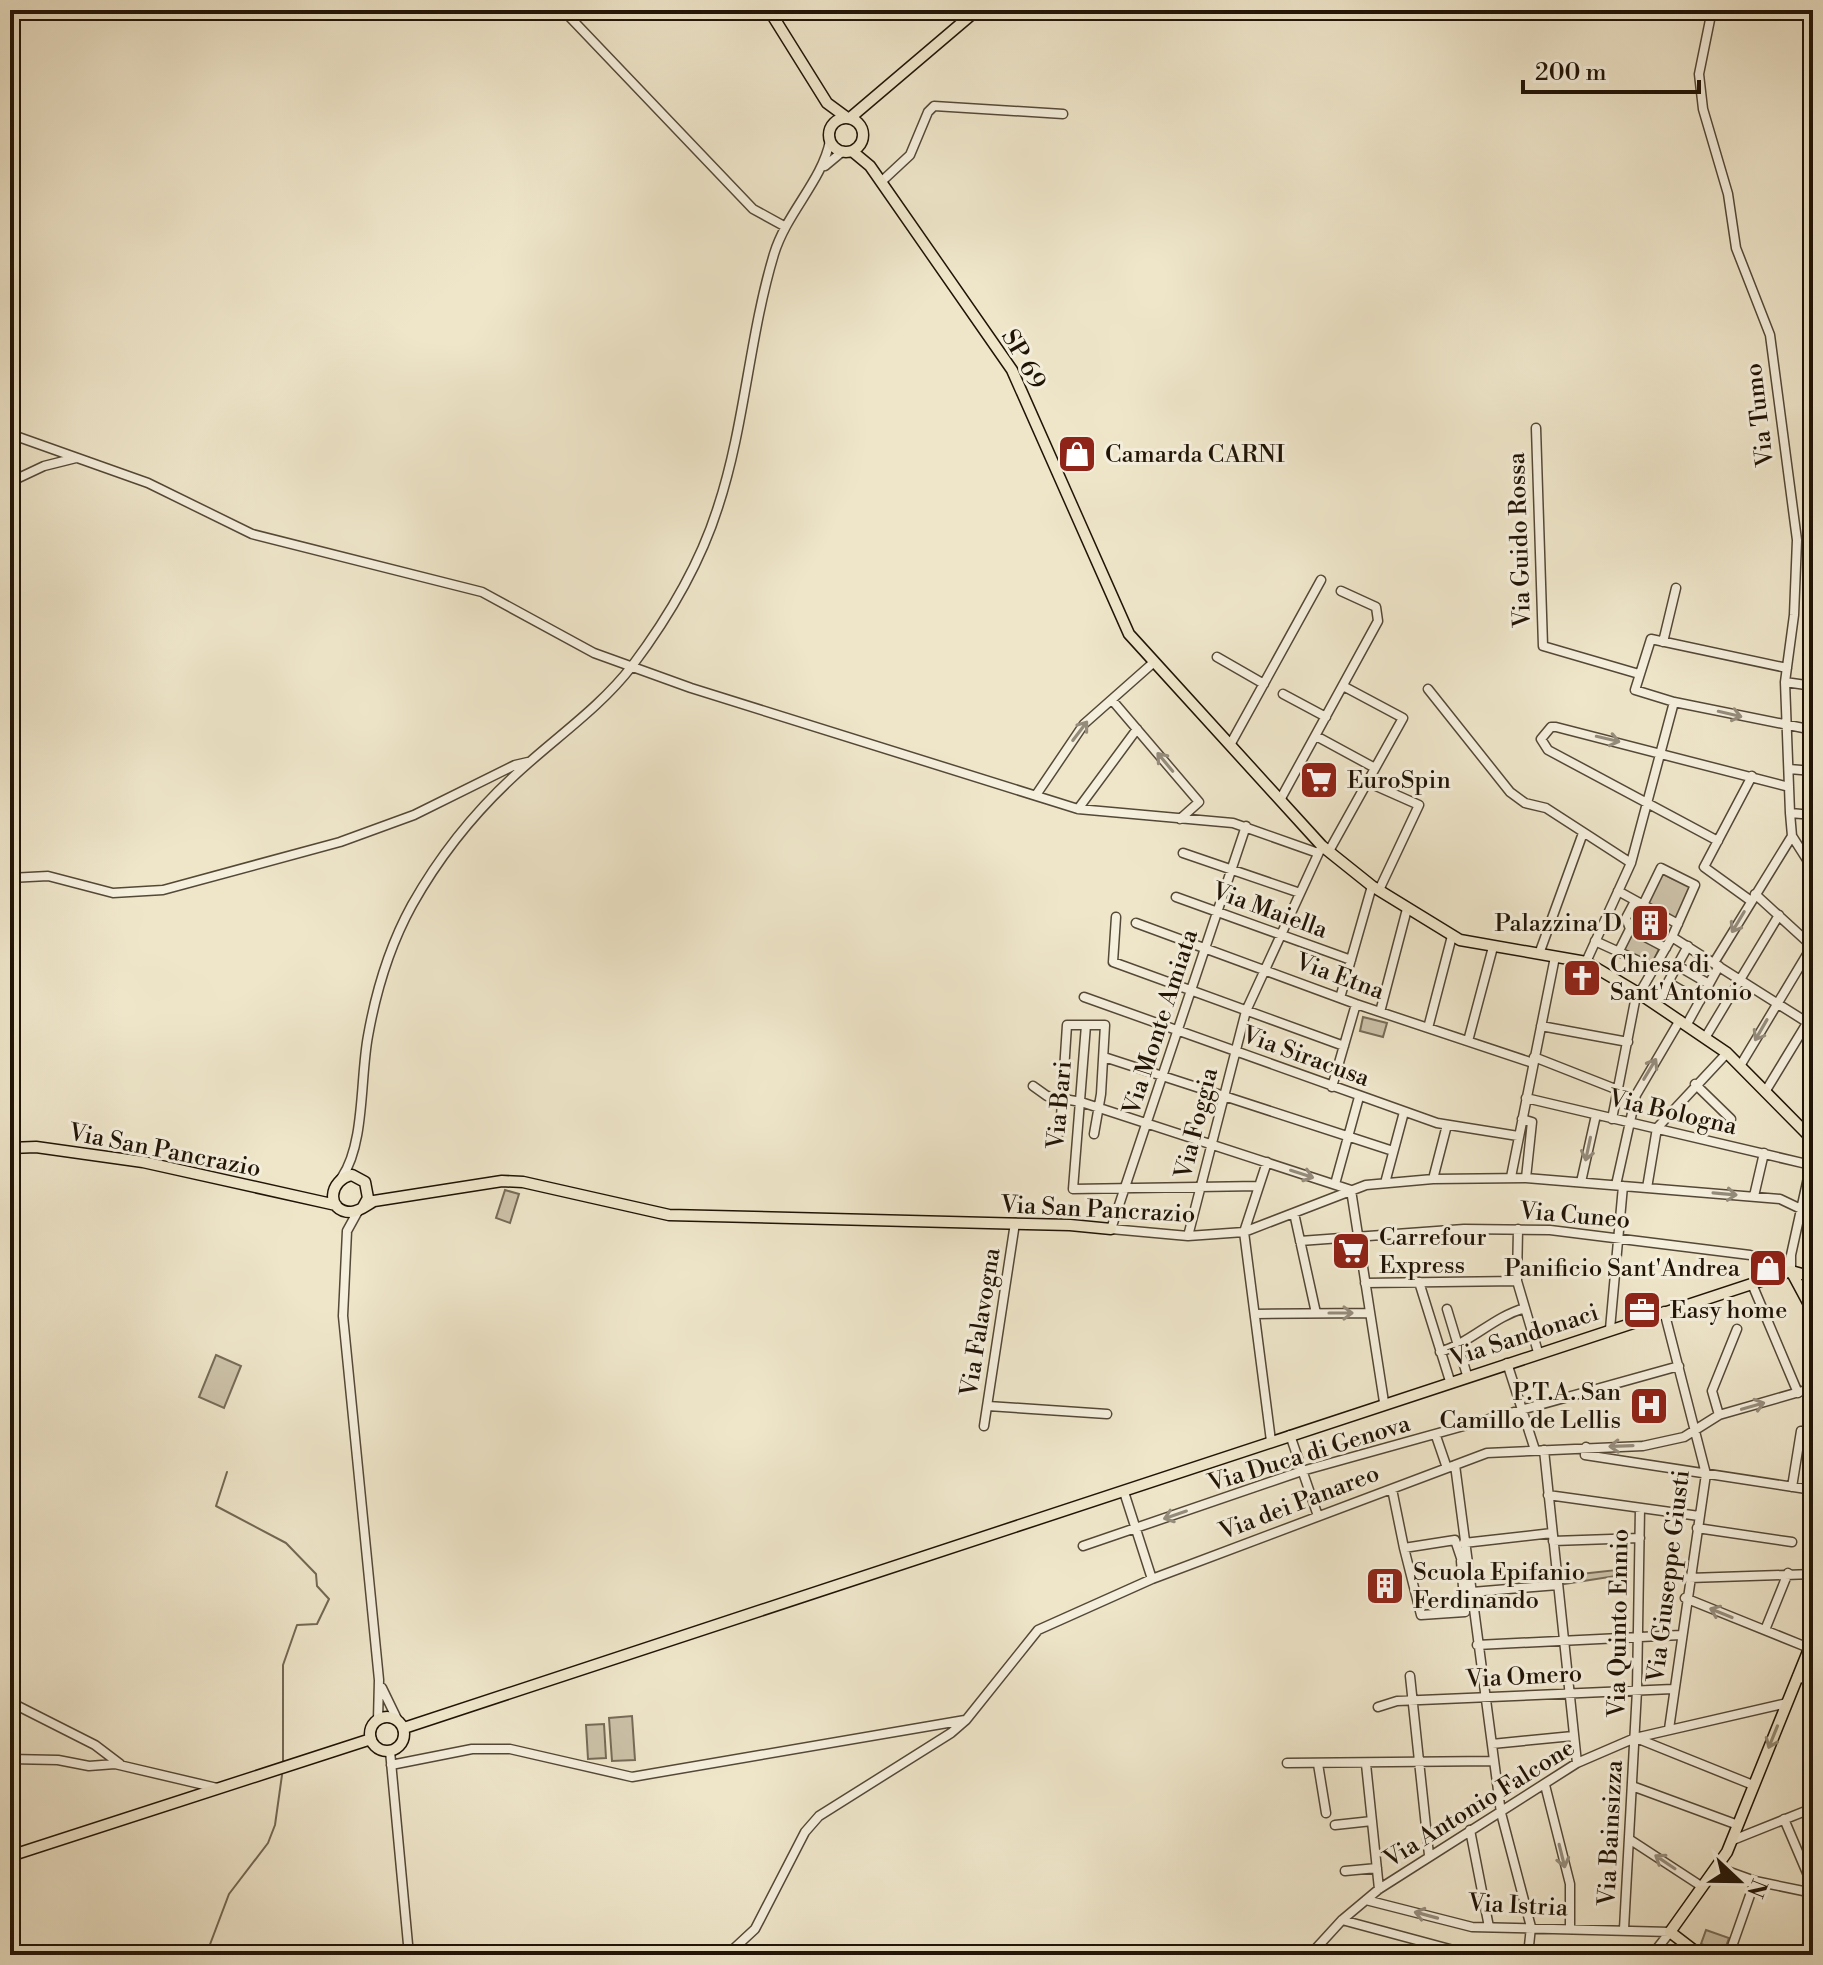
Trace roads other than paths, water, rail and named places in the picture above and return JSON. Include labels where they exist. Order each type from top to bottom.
[{"type":"main road","points":[[769,10],[827,103],[832,125],[830,141],[870,166]]},
{"type":"main road","points":[[832,125],[848,118],[879,96],[977,10]]},
{"type":"main road","points":[[847,151],[862,132],[879,96]]},
{"type":"main road","points":[[827,103],[862,132],[870,166]]},
{"type":"main road","name":"SP 69","points":[[870,166],[1012,370],[1129,634],[1153,663],[1327,852],[1376,888],[1452,936],[1493,947],[1586,962]]},
{"type":"main road","points":[[1586,962],[1656,1004],[1727,1053],[1810,1137]]},
{"type":"main road","name":"Via San Pancrazio","points":[[10,1148],[36,1147],[143,1162],[338,1207]]},
{"type":"main road","points":[[311,1200],[332,1193],[342,1177],[363,1181],[386,1199]]},
{"type":"main road","points":[[332,1193],[338,1207],[360,1209],[368,1198],[363,1181]]},
{"type":"main road","name":"Via San Pancrazio","points":[[360,1209],[386,1199],[502,1181],[523,1182],[669,1215],[1015,1223],[1111,1229]]},
{"type":"main road","points":[[1791,1271],[1813,1277]]},
{"type":"main road","points":[[1791,1271],[1813,1312]]},
{"type":"main road","name":"Via Sandonaci","points":[[400,1724],[1124,1492],[1384,1402],[1791,1271]]},
{"type":"main road","points":[[1700,1955],[1686,1950],[1670,1932],[1733,1840],[1811,1644]]},
{"type":"main road","points":[[387,1717],[400,1724],[402,1743],[390,1751],[380,1750],[371,1739],[371,1729],[378,1720],[387,1717]]},
{"type":"main road","points":[[10,1856],[371,1739]]},
{"type":"main road","points":[[1767,1955],[1813,1949]]},
{"type":"street","points":[[563,10],[753,209],[784,226]]},
{"type":"street","name":"Via Tumo","points":[[1712,10],[1699,74],[1703,109],[1728,194],[1736,248],[1770,335],[1797,540],[1792,636],[1785,682],[1790,813],[1792,836],[1813,868]]},
{"type":"street","points":[[881,182],[910,155],[928,112],[934,106],[1063,114]]},
{"type":"street","points":[[342,1177],[355,1147],[368,1037],[377,994],[411,907],[458,836],[529,762],[568,729],[630,668],[683,588],[717,512],[763,294],[784,226],[818,172],[830,141]]},
{"type":"street","points":[[818,172],[847,151]]},
{"type":"street","name":"Via Guido Rossa","points":[[1536,428],[1543,646],[1639,674]]},
{"type":"street","points":[[10,434],[148,483],[194,509],[252,534],[482,592],[594,653],[630,668],[1078,809],[1246,826],[1327,852]]},
{"type":"street","points":[[10,482],[44,466],[77,458]]},
{"type":"street","points":[[1230,745],[1321,580]]},
{"type":"street","points":[[1663,642],[1676,588]]},
{"type":"street","points":[[1280,800],[1379,615],[1376,607],[1341,591]]},
{"type":"street","points":[[1787,668],[1651,639],[1639,674],[1638,692],[1787,727],[1813,730]]},
{"type":"street","points":[[1217,657],[1264,684]]},
{"type":"street","points":[[1036,795],[1084,724],[1153,663]]},
{"type":"street","points":[[1785,682],[1813,686]]},
{"type":"street","name":"Via Foggia","points":[[1188,1236],[1246,1011],[1263,970],[1300,893],[1327,852],[1403,718],[1343,686]]},
{"type":"street","points":[[1428,689],[1510,792],[1525,803],[1546,808],[1631,863]]},
{"type":"street","points":[[1283,694],[1326,717]]},
{"type":"street","points":[[1112,700],[1199,802],[1180,819]]},
{"type":"street","points":[[1586,962],[1631,863],[1674,702]]},
{"type":"street","points":[[1718,841],[1556,754],[1543,746],[1541,739],[1551,727],[1556,727],[1789,787]]},
{"type":"street","points":[[1078,809],[1137,729]]},
{"type":"street","points":[[1316,736],[1375,768]]},
{"type":"street","points":[[10,878],[48,876],[113,893],[163,890],[340,842],[414,815],[515,765],[529,762]]},
{"type":"street","points":[[1789,769],[1813,771]]},
{"type":"street","points":[[1740,1066],[1812,946],[1779,915],[1704,867],[1752,776]]},
{"type":"street","points":[[1340,998],[1376,888],[1419,805],[1367,782]]},
{"type":"street","points":[[1790,813],[1813,815]]},
{"type":"street","name":"Via Monte Amiata","points":[[1111,1229],[1246,826]]},
{"type":"street","points":[[1539,954],[1583,833]]},
{"type":"street","points":[[1610,1329],[1619,1186],[1630,1122],[1642,1083],[1700,1001],[1753,898],[1792,836]]},
{"type":"street","points":[[1183,853],[1300,893]]},
{"type":"street","points":[[1612,1119],[1640,994],[1654,968],[1666,948],[1672,937],[1695,885],[1661,868],[1626,918],[1630,929],[1666,948]]},
{"type":"street","points":[[1618,891],[1678,924]]},
{"type":"street","name":"Via Maiella","points":[[1176,897],[1351,960]]},
{"type":"street","points":[[1380,1012],[1407,909]]},
{"type":"street","points":[[1705,1038],[1779,915]]},
{"type":"street","points":[[1116,917],[1113,962],[1344,1046]]},
{"type":"street","name":"Via Etna","points":[[1136,923],[1356,1004],[1618,1090]]},
{"type":"street","points":[[1619,951],[1630,929]]},
{"type":"street","points":[[1428,1028],[1452,936]]},
{"type":"street","points":[[1672,937],[1810,1024],[1765,1092]]},
{"type":"street","points":[[1595,941],[1654,968]]},
{"type":"street","points":[[1656,1004],[1688,946]]},
{"type":"street","points":[[1468,1041],[1493,947]]},
{"type":"street","points":[[1511,1177],[1555,957]]},
{"type":"street","points":[[1678,966],[1709,984]]},
{"type":"street","points":[[1669,983],[1700,1001]]},
{"type":"street","name":"Via Siracusa","points":[[1084,997],[1404,1112],[1447,1125],[1518,1136]]},
{"type":"street","points":[[1332,1087],[1356,1004]]},
{"type":"street","name":"Via Bari","points":[[1060,1132],[1067,1025],[1105,1025],[1094,1134]]},
{"type":"street","name":"Via Bari","points":[[1086,1025],[1073,1189],[1125,1189]]},
{"type":"street","points":[[1541,1026],[1628,1042]]},
{"type":"street","points":[[1647,1188],[1657,1128],[1727,1053]]},
{"type":"street","points":[[1104,1057],[1393,1151]]},
{"type":"street","points":[[1695,1084],[1731,1119]]},
{"type":"street","points":[[1033,1086],[1047,1096],[1081,1102],[1211,1147],[1351,1190],[1384,1402]]},
{"type":"street","points":[[1335,1184],[1359,1097]]},
{"type":"street","name":"Via Bologna","points":[[1526,1098],[1764,1153],[1812,1160]]},
{"type":"street","points":[[1810,1137],[1813,1105]]},
{"type":"street","points":[[1385,1183],[1404,1112]]},
{"type":"street","points":[[1581,1182],[1596,1115]]},
{"type":"street","points":[[1522,1119],[1532,1122],[1526,1178]]},
{"type":"street","points":[[1433,1179],[1447,1125]]},
{"type":"street","points":[[355,1147],[363,1181]]},
{"type":"street","points":[[1754,1196],[1764,1153]]},
{"type":"street","points":[[1791,1271],[1812,1160]]},
{"type":"street","points":[[1267,1162],[1244,1232],[1271,1441]]},
{"type":"street","name":"Via San Pancrazio","points":[[1111,1229],[1188,1236],[1244,1232],[1351,1190],[1385,1183],[1433,1179],[1526,1178],[1754,1196],[1802,1206],[1813,1205]]},
{"type":"street","points":[[1125,1189],[1259,1186]]},
{"type":"street","points":[[338,1207],[345,1249]]},
{"type":"street","points":[[360,1209],[349,1224],[345,1249],[343,1316],[379,1680],[378,1720]]},
{"type":"street","points":[[1294,1213],[1316,1313]]},
{"type":"street","name":"Via Falavogna","points":[[984,1426],[1015,1223]]},
{"type":"street","points":[[1518,1229],[1517,1281],[1538,1352]]},
{"type":"street","name":"Via Cuneo","points":[[1300,1241],[1518,1229],[1750,1255],[1787,1266],[1791,1271]]},
{"type":"street","points":[[1365,1283],[1517,1281]]},
{"type":"street","points":[[1419,1282],[1450,1381]]},
{"type":"street","points":[[1752,1284],[1798,1393]]},
{"type":"street","points":[[1440,1352],[1458,1347],[1505,1314],[1525,1308]]},
{"type":"street","points":[[1447,1309],[1467,1375]]},
{"type":"street","name":"Via Giuseppe Giusti","points":[[1664,1311],[1706,1474],[1685,1598],[1669,1729]]},
{"type":"street","points":[[1255,1314],[1370,1313]]},
{"type":"street","points":[[1719,1415],[1712,1391],[1737,1329]]},
{"type":"street","points":[[1507,1363],[1522,1411],[1539,1450],[1548,1495],[1577,1763]]},
{"type":"street","name":"Via Duca di Genova","points":[[1135,1528],[1302,1471],[1679,1366]]},
{"type":"street","name":"Via dei Panareo","points":[[727,1955],[755,1929],[805,1832],[819,1816],[966,1720],[1038,1630],[1152,1579],[1487,1453],[1643,1446],[1684,1437],[1719,1415],[1813,1388]]},
{"type":"street","points":[[988,1406],[1107,1414]]},
{"type":"street","points":[[1792,1487],[1801,1431]]},
{"type":"street","points":[[1290,1435],[1318,1516]]},
{"type":"street","points":[[1392,1489],[1421,1615],[1465,1612],[1464,1543],[1451,1466],[1436,1436]]},
{"type":"street","points":[[1586,1447],[1585,1455],[1813,1490]]},
{"type":"street","points":[[1124,1492],[1152,1579]]},
{"type":"street","points":[[1548,1495],[1699,1516]]},
{"type":"street","name":"Via Quinto Ennio","points":[[1635,1738],[1640,1508]]},
{"type":"street","points":[[1083,1546],[1135,1528]]},
{"type":"street","points":[[1697,1528],[1792,1542]]},
{"type":"street","points":[[1464,1543],[1553,1537],[1640,1538]]},
{"type":"street","points":[[1404,1548],[1455,1540],[1464,1561],[1472,1592],[1501,1813],[1531,1927],[1528,1955]]},
{"type":"street","points":[[1765,1630],[1788,1573]]},
{"type":"street","points":[[1689,1578],[1813,1574]]},
{"type":"street","points":[[1472,1592],[1558,1585]]},
{"type":"street","points":[[1685,1598],[1765,1630],[1811,1644]]},
{"type":"street","points":[[1477,1645],[1681,1635]]},
{"type":"street","points":[[1410,1676],[1429,1855]]},
{"type":"street","points":[[1797,1677],[1813,1681]]},
{"type":"street","points":[[379,1680],[400,1724]]},
{"type":"street","name":"Via Omero","points":[[1378,1707],[1397,1701],[1673,1689]]},
{"type":"street","points":[[10,1702],[95,1745],[121,1765]]},
{"type":"street","name":"Via Antonio Falcone","points":[[1311,1953],[1342,1920],[1379,1889],[1577,1763],[1635,1738],[1787,1703]]},
{"type":"street","points":[[391,1765],[472,1749],[510,1749],[632,1777],[966,1720]]},
{"type":"street","points":[[1492,1744],[1573,1736]]},
{"type":"street","points":[[1635,1738],[1753,1785]]},
{"type":"street","name":"Via Bainsizza","points":[[1624,1929],[1635,1738]]},
{"type":"street","points":[[390,1751],[409,1955]]},
{"type":"street","points":[[10,1759],[58,1760],[89,1766],[121,1765],[218,1789]]},
{"type":"street","points":[[1287,1763],[1494,1761]]},
{"type":"street","points":[[1318,1764],[1326,1813]]},
{"type":"street","points":[[1366,1764],[1379,1889]]},
{"type":"street","points":[[1545,1785],[1570,1884],[1570,1928]]},
{"type":"street","points":[[1632,1786],[1738,1825]]},
{"type":"street","points":[[1733,1840],[1813,1808]]},
{"type":"street","points":[[1784,1819],[1813,1890]]},
{"type":"street","points":[[1335,1825],[1372,1821]]},
{"type":"street","points":[[1470,1830],[1489,1927]]},
{"type":"street","points":[[1629,1839],[1701,1886]]},
{"type":"street","points":[[1716,1867],[1755,1881],[1813,1890]]},
{"type":"street","points":[[1345,1871],[1377,1868]]},
{"type":"street","points":[[1729,1955],[1755,1881]]},
{"type":"street","name":"Via Istria","points":[[1366,1900],[1472,1927],[1670,1932]]},
{"type":"street","points":[[1342,1920],[1472,1955]]},
{"type":"street","points":[[1652,1955],[1670,1932]]},
{"type":"street","points":[[1311,1953],[1327,1955]]},
{"type":"waterway","points":[[227,1472],[216,1506],[286,1543],[316,1574],[317,1586],[329,1599],[317,1624],[297,1625],[283,1665],[283,1762]]},
{"type":"waterway","points":[[206,1955],[229,1894],[268,1843],[275,1825],[282,1775]]},
{"type":"place","name":"Camarda CARNI","points":[[1077,454]]},
{"type":"place","name":"EuroSpin","points":[[1319,780]]},
{"type":"place","name":"Palazzina D","points":[[1650,923]]},
{"type":"place","name":"Chiesa di Sant'Antonio","points":[[1582,978]]},
{"type":"place","name":"Carrefour Express","points":[[1351,1251]]},
{"type":"place","name":"Panificio Sant'Andrea","points":[[1768,1268]]},
{"type":"place","name":"Easy home","points":[[1642,1310]]},
{"type":"place","name":"P.T.A. San Camillo de Lellis","points":[[1649,1406]]},
{"type":"place","name":"Scuola Epifanio Ferdinando","points":[[1385,1586]]}]
